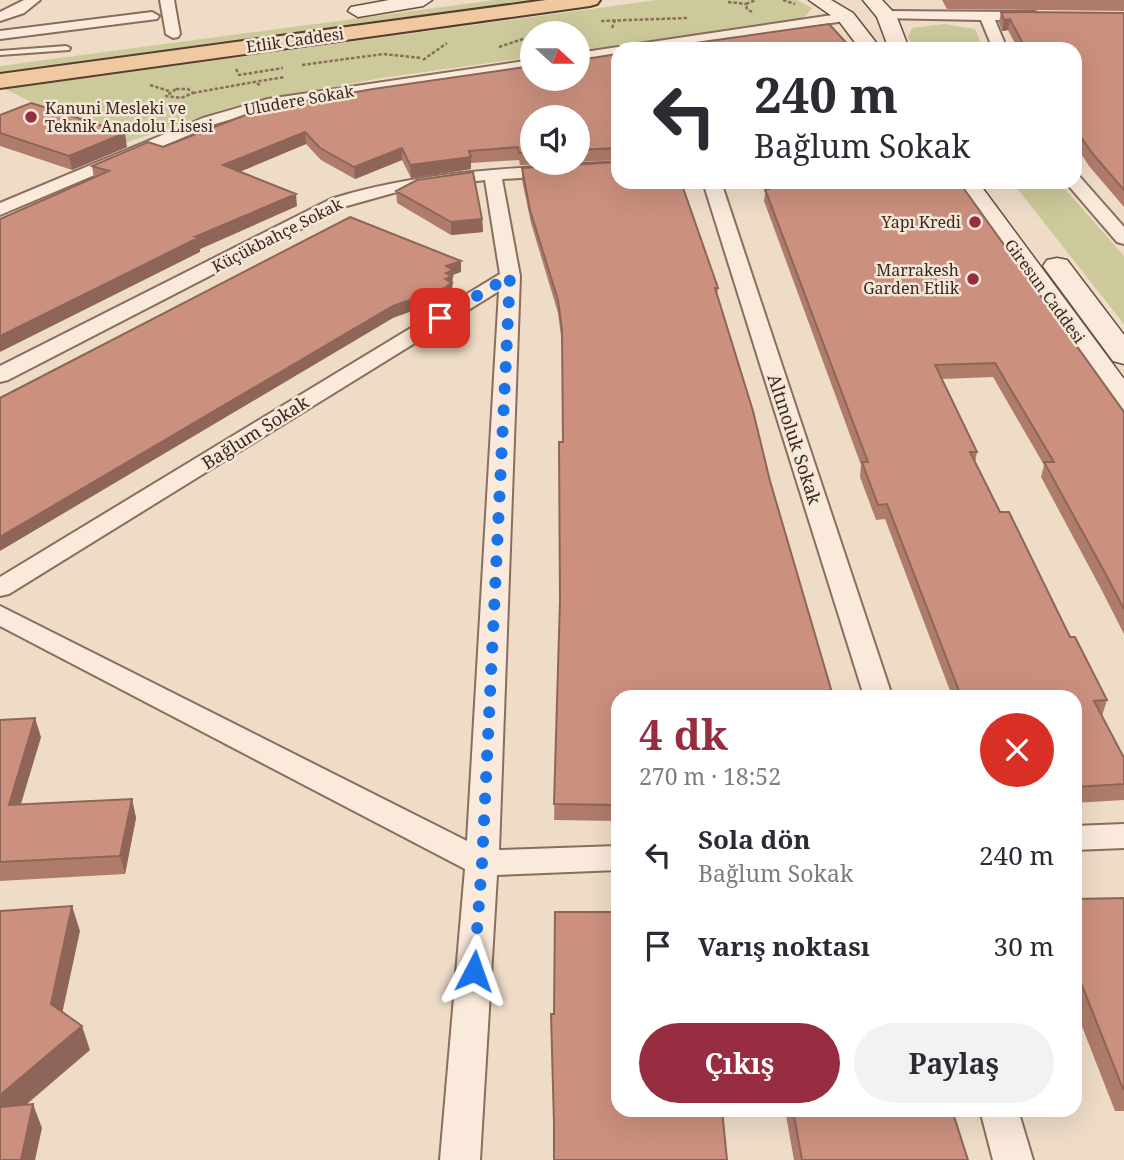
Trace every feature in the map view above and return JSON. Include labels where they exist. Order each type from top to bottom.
[{"type":"main road","points":[[358,11],[423,0]]},
{"type":"main road","name":"Etlik Caddesi","points":[[332,14],[450,0]]},
{"type":"main road","name":"Etlik Caddesi","points":[[0,80],[590,0]]},
{"type":"main road","points":[[818,0],[846,17],[866,42]]},
{"type":"main road","points":[[872,0],[886,15],[896,42]]},
{"type":"main road","points":[[158,29],[199,31]]},
{"type":"main road","points":[[0,55],[91,45]]},
{"type":"main road","name":"Giresun Caddesi","points":[[971,189],[1124,401]]},
{"type":"main road","name":"Giresun Caddesi","points":[[998,189],[1124,355]]},
{"type":"street","points":[[0,17],[19,10],[33,0]]},
{"type":"street","points":[[149,0],[158,29]]},
{"type":"street","points":[[158,29],[167,0]]},
{"type":"street","points":[[886,15],[1055,16]]},
{"type":"street","points":[[986,16],[997,42]]},
{"type":"street","points":[[678,42],[846,17]]},
{"type":"street","points":[[0,35],[158,29]]},
{"type":"street","points":[[590,55],[611,52]]},
{"type":"street","name":"Uludere Sokak","points":[[0,210],[243,109],[274,102],[520,66]]},
{"type":"street","name":"Küçükbahçe Sokak","points":[[0,375],[337,203],[386,187],[611,168]]},
{"type":"street","points":[[460,1160],[482,863],[510,276],[493,176]]},
{"type":"street","name":"Altınoluk Sokak","points":[[714,189],[876,690]]},
{"type":"street","points":[[1081,189],[1124,238]]},
{"type":"street","name":"Bağlum Sokak","points":[[0,588],[510,276]]},
{"type":"street","points":[[0,615],[482,863],[611,858]]},
{"type":"street","points":[[1082,838],[1124,836]]},
{"type":"street","points":[[1001,1117],[1013,1160]]},
{"type":"path","points":[[783,0],[795,4]]},
{"type":"path","points":[[728,2],[746,4]]},
{"type":"path","points":[[750,15],[763,15]]},
{"type":"path","points":[[599,21],[675,16],[688,18]]},
{"type":"path","points":[[612,28],[615,20]]},
{"type":"path","points":[[496,48],[520,40]]},
{"type":"path","points":[[424,58],[451,41]]},
{"type":"path","points":[[296,66],[383,54],[432,59]]},
{"type":"path","points":[[235,66],[239,75],[284,68]]},
{"type":"path","points":[[193,93],[180,89],[166,94],[168,97],[181,98],[193,93],[254,82]]},
{"type":"shaded area","points":[[495,0],[543,0],[0,73],[0,66]]},
{"type":"shaded area","points":[[657,0],[797,0],[812,8],[804,18],[640,42],[611,42],[611,46],[590,49],[590,21],[520,21],[520,59],[381,78],[230,107],[119,145],[5,89]]},
{"type":"shaded area","points":[[944,24],[975,29],[980,42],[911,42],[908,37],[912,28]]},
{"type":"shaded area","points":[[1018,189],[1065,189],[1124,256],[1124,324]]},
{"type":"building","points":[[1001,12],[1124,13],[1124,190],[1082,139],[1082,42],[1022,42],[1010,19],[1004,20]]},
{"type":"building","points":[[829,24],[846,42],[702,42]]},
{"type":"building","points":[[611,55],[611,148],[590,149],[590,105],[520,105],[520,153],[518,147],[469,151],[471,157],[410,165],[402,148],[354,167],[320,148],[305,132],[223,165],[296,194],[195,237],[198,238],[0,336],[0,219],[109,171],[92,166],[148,142],[163,147],[261,109],[373,89],[520,68],[520,91],[590,91],[590,58]]},
{"type":"building","points":[[31,103],[125,133],[69,156],[0,133],[0,115]]},
{"type":"building","points":[[611,162],[611,189],[683,189],[718,288],[715,288],[753,411],[770,481],[831,690],[611,690],[611,805],[554,804],[560,600],[559,442],[563,442],[562,330],[558,300],[530,210],[523,175],[590,175],[590,164]]},
{"type":"building","points":[[473,172],[482,219],[451,222],[396,191],[417,180]]},
{"type":"building","points":[[765,189],[964,189],[1124,412],[1124,609],[1044,462],[1054,462],[995,363],[935,365],[977,452],[970,452],[1000,512],[1009,512],[1070,637],[1075,637],[1107,700],[1094,701],[1124,758],[1124,784],[1082,787],[1082,690],[959,690],[887,504],[878,505],[862,462],[868,462]]},
{"type":"building","points":[[350,217],[461,261],[446,266],[453,270],[446,273],[452,276],[445,279],[452,283],[448,285],[450,286],[393,306],[0,537],[0,398]]},
{"type":"building","points":[[35,718],[9,805],[132,799],[120,856],[0,862],[0,720]]},
{"type":"building","points":[[1124,898],[1124,1089],[1082,985],[1082,899]]},
{"type":"building","points":[[72,906],[51,1004],[82,1026],[0,1095],[0,911]]},
{"type":"building","points":[[555,912],[611,912],[611,1117],[723,1117],[727,1160],[554,1160],[551,1014],[554,1014]]},
{"type":"building","points":[[33,1104],[21,1160],[0,1160],[0,1107]]},
{"type":"building","points":[[794,1117],[954,1117],[968,1160],[802,1160]]},
{"type":"place","name":"Kanuni Mesleki ve Teknik Anadolu Lisesi","points":[[31,117]]},
{"type":"place","name":"Yapı Kredi","points":[[975,222]]},
{"type":"place","name":"Marrakesh Garden Etlik","points":[[973,279]]},
{"type":"route","points":[[440,318],[510,276],[482,863],[474,971]]}]
